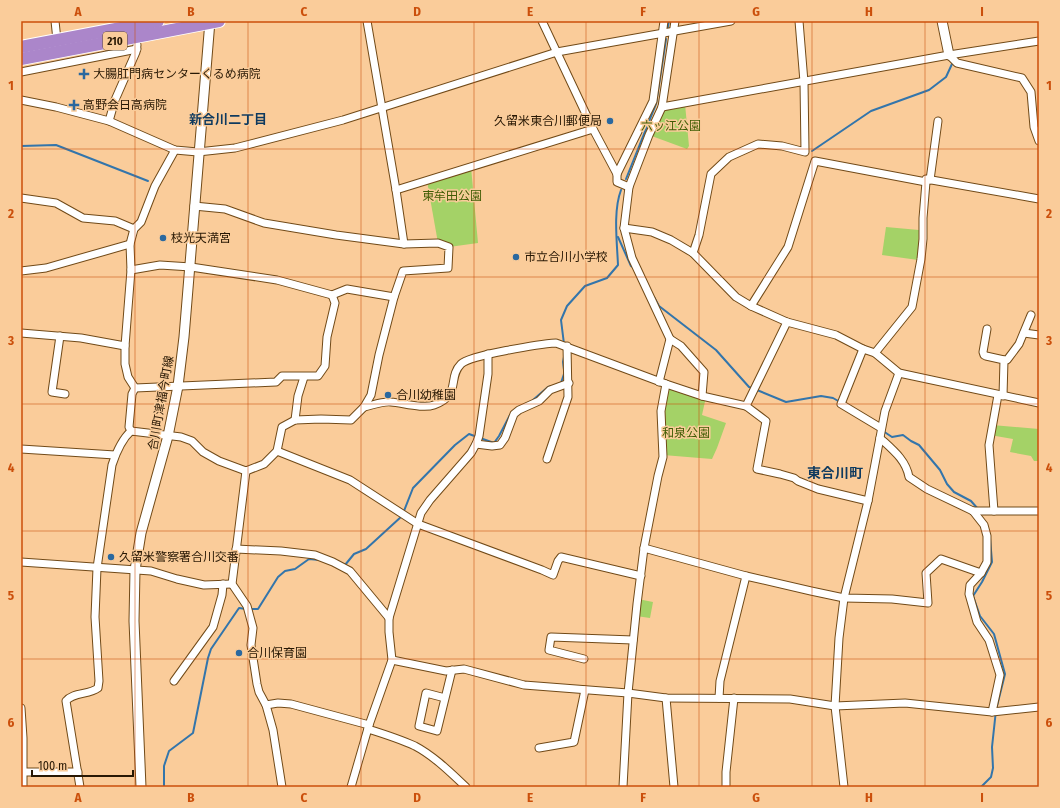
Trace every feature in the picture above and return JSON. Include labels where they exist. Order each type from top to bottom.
[{"type":"highway","name":"210","points":[[21,47],[158,21]]},
{"type":"highway","name":"210","points":[[21,59],[138,43],[213,22]]},
{"type":"street","points":[[55,21],[57,40]]},
{"type":"street","points":[[367,21],[404,244]]},
{"type":"street","points":[[542,21],[593,129],[617,174]]},
{"type":"street","points":[[629,187],[617,182],[617,174],[654,101],[664,21]]},
{"type":"street","points":[[675,21],[662,107],[649,135],[629,187],[624,228],[632,258],[670,339],[681,346],[704,372],[702,396]]},
{"type":"street","points":[[21,100],[56,107],[109,121],[175,150],[198,152],[235,148],[343,120],[557,52],[732,21]]},
{"type":"street","points":[[799,21],[804,82],[805,152]]},
{"type":"street","points":[[942,21],[949,55],[956,63],[1022,78],[1031,92],[1034,127],[1039,141]]},
{"type":"street","name":"合川町津福今町線","points":[[141,787],[134,621],[136,570],[141,532],[168,436],[178,386],[184,337],[188,266],[198,152],[213,22]]},
{"type":"street","points":[[662,107],[949,55],[1039,41]]},
{"type":"street","points":[[21,72],[138,43],[136,52],[114,100],[109,121]]},
{"type":"street","points":[[875,353],[912,307],[921,259],[923,239],[922,218],[938,121]]},
{"type":"street","points":[[396,190],[593,129]]},
{"type":"street","points":[[693,253],[699,235],[711,174],[729,157],[758,144],[782,146],[805,152],[815,161],[1039,199]]},
{"type":"street","points":[[135,388],[128,377],[125,364],[131,270],[130,244],[134,229],[141,222],[155,186],[175,150]]},
{"type":"street","points":[[751,306],[788,247],[815,161]]},
{"type":"street","points":[[21,198],[56,203],[83,218],[115,221],[134,229]]},
{"type":"street","points":[[80,787],[66,701],[69,697],[98,688],[99,681],[95,618],[97,568],[112,465],[125,436],[131,431],[181,437],[192,442],[203,452],[219,461],[246,471],[264,464],[277,451],[282,427],[295,420],[351,420],[364,407],[371,395],[379,355],[394,297],[403,271],[448,268],[449,247],[438,243],[404,244],[336,235],[264,223],[225,209],[194,206]]},
{"type":"street","points":[[624,228],[652,232],[671,240],[693,253],[736,297],[751,306],[787,322],[836,335],[863,349],[875,353],[899,373],[1039,403]]},
{"type":"street","points":[[21,271],[46,268],[130,244]]},
{"type":"street","points":[[131,270],[160,265],[188,266],[277,280],[332,295],[347,289],[394,297]]},
{"type":"street","points":[[135,388],[276,382],[282,376],[318,376],[325,366],[327,337],[335,303],[332,295]]},
{"type":"street","points":[[987,329],[983,352],[984,355],[1007,360],[1019,344],[1031,315]]},
{"type":"street","points":[[746,406],[787,322]]},
{"type":"street","points":[[21,333],[81,338],[125,346]]},
{"type":"street","points":[[1024,333],[1039,335]]},
{"type":"street","points":[[60,336],[52,392],[64,394]]},
{"type":"street","points":[[623,787],[628,693],[644,548],[663,458],[661,410],[663,383],[670,339]]},
{"type":"street","points":[[364,407],[390,402],[417,406],[433,406],[447,398],[453,390],[456,373],[461,364],[488,354],[546,343],[564,345],[663,383],[702,396],[746,406],[766,421],[757,469],[794,478],[798,482],[818,489],[868,501]]},
{"type":"street","points":[[547,459],[568,397],[569,383],[564,345]]},
{"type":"street","points":[[863,349],[841,404],[881,428]]},
{"type":"street","points":[[351,787],[368,727],[392,660],[389,632],[390,618],[421,513],[430,500],[471,453],[479,436],[488,374],[488,354]]},
{"type":"street","points":[[994,511],[989,445],[1000,395],[1004,360]]},
{"type":"street","points":[[844,787],[835,706],[839,638],[844,598],[868,501],[885,411],[899,373]]},
{"type":"street","points":[[295,420],[298,396],[304,376]]},
{"type":"street","points":[[476,444],[492,446],[500,445],[506,438],[514,414],[519,410],[539,401],[550,390],[569,383]]},
{"type":"street","points":[[131,431],[129,427],[132,394],[135,388]]},
{"type":"street","points":[[880,438],[900,457],[908,469],[909,478],[927,489],[973,511],[1039,511]]},
{"type":"street","points":[[21,449],[115,456]]},
{"type":"street","points":[[277,451],[350,480],[418,524],[553,575],[561,557],[641,576]]},
{"type":"street","points":[[246,471],[232,584],[247,606],[253,628],[252,645],[259,692],[266,704],[273,730],[282,787]]},
{"type":"street","points":[[973,511],[984,525],[987,536],[987,562],[981,573],[970,584],[969,594],[977,622],[990,640],[1000,675],[992,712]]},
{"type":"street","points":[[644,548],[746,576],[844,598],[892,599],[928,603],[926,572],[941,559],[981,573]]},
{"type":"street","points":[[236,549],[281,551],[315,555],[333,562],[350,571],[390,618]]},
{"type":"street","points":[[21,562],[151,571],[204,585],[232,584]]},
{"type":"street","points":[[719,698],[720,681],[746,576]]},
{"type":"street","points":[[174,681],[213,627],[222,595],[223,584]]},
{"type":"street","points":[[584,659],[548,650],[551,637],[633,640]]},
{"type":"street","points":[[392,660],[446,671],[464,669],[524,685],[628,693],[666,698],[790,699],[835,706],[904,703],[992,712],[1039,707]]},
{"type":"street","points":[[445,698],[426,693],[419,726],[437,731],[452,670]]},
{"type":"street","points":[[539,748],[574,742],[586,690]]},
{"type":"street","points":[[666,698],[674,787]]},
{"type":"street","points":[[726,787],[726,772],[734,698]]},
{"type":"street","points":[[266,704],[291,704],[368,727],[416,746],[435,760],[466,787]]},
{"type":"street","points":[[21,708],[23,738],[23,787]]},
{"type":"street","points":[[22,772],[78,772]]},
{"type":"green space","name":"六ッ江公園","points":[[685,104],[689,146],[687,149],[649,135],[662,107]]},
{"type":"green space","name":"東牟田公園","points":[[471,167],[478,243],[449,247],[438,243],[427,181]]},
{"type":"green space","points":[[886,227],[919,230],[918,260],[882,255]]},
{"type":"green space","name":"和泉公園","points":[[666,384],[706,397],[702,415],[726,423],[712,459],[663,455],[661,411]]},
{"type":"green space","points":[[992,425],[1039,429],[1039,461],[1034,461],[1031,456],[1010,452],[1013,439],[990,435]]},
{"type":"green space","points":[[638,599],[653,602],[650,618],[636,616]]},
{"type":"waterway","points":[[667,31],[669,21]]},
{"type":"waterway","points":[[626,179],[656,104],[666,39]]},
{"type":"waterway","points":[[812,151],[871,111],[929,90],[946,77],[952,64]]},
{"type":"waterway","points":[[21,146],[56,145],[148,181]]},
{"type":"waterway","points":[[564,344],[561,320],[567,306],[585,286],[607,278],[618,265],[616,217],[621,190]]},
{"type":"waterway","points":[[618,237],[631,266],[634,268]]},
{"type":"waterway","points":[[654,297],[659,306],[716,350],[749,387],[753,388]]},
{"type":"waterway","points":[[564,357],[564,370]]},
{"type":"waterway","points":[[561,383],[564,374]]},
{"type":"waterway","points":[[533,400],[548,387],[552,386]]},
{"type":"waterway","points":[[757,390],[786,402],[821,396],[833,398],[840,402]]},
{"type":"waterway","points":[[344,564],[345,565],[354,554],[366,549],[402,516],[413,488],[455,445],[469,434],[494,443],[510,415]]},
{"type":"waterway","points":[[883,431],[892,437],[903,435],[919,445],[940,470],[947,484],[954,492],[971,501],[978,509]]},
{"type":"waterway","points":[[981,787],[991,777],[993,768],[992,747],[996,710],[1005,674],[994,634],[980,616],[973,596],[992,562],[990,538]]},
{"type":"waterway","points":[[250,609],[258,609],[278,577],[285,571],[295,569],[309,559],[320,560]]},
{"type":"waterway","points":[[164,787],[164,766],[169,751],[193,733],[211,649],[239,608],[246,609]]},
{"type":"place","name":"大腸肛門病センターくるめ病院","points":[[84,74]]},
{"type":"place","name":"高野会日高病院","points":[[74,105]]},
{"type":"place","name":"久留米東合川郵便局","points":[[610,121]]},
{"type":"place","name":"枝光天満宮","points":[[163,238]]},
{"type":"place","name":"市立合川小学校","points":[[516,257]]},
{"type":"place","name":"合川幼稚園","points":[[388,395]]},
{"type":"place","name":"久留米警察署合川交番","points":[[111,557]]},
{"type":"place","name":"合川保育園","points":[[239,653]]},
{"type":"district","name":"新合川二丁目","points":[[228,119]]},
{"type":"district","name":"東合川町","points":[[835,473]]}]
